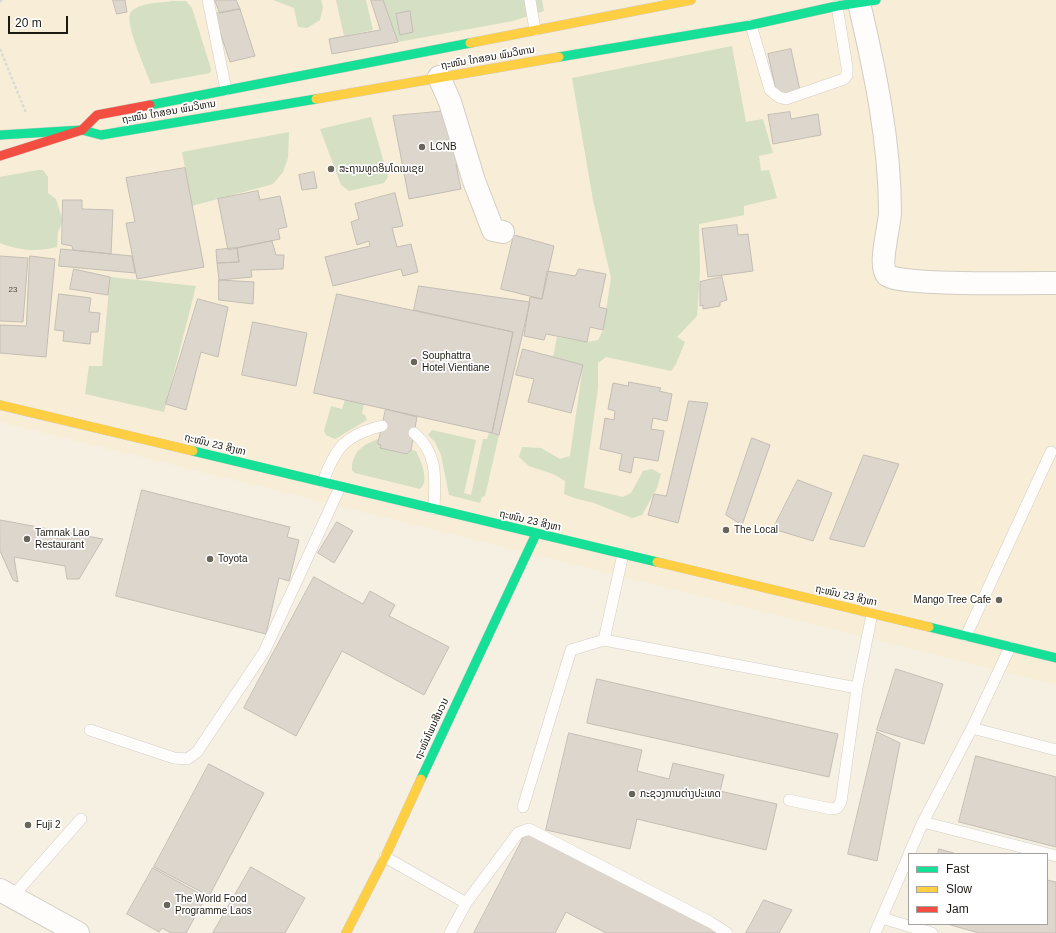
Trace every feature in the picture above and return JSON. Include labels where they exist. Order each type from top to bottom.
[{"type":"main road","name":"ຖະໜົນ ໄກສອນ ພົມວິຫານ","points":[[82,130],[101,135],[535,30],[667,2],[691,0]]},
{"type":"main road","name":"ຖະໜົນ ໄກສອນ ພົມວິຫານ","points":[[82,130],[98,116],[226,90],[252,98],[440,77],[751,25],[836,6],[867,1]]},
{"type":"main road","points":[[0,135],[82,130]]},
{"type":"main road","points":[[0,156],[82,130]]},
{"type":"main road","name":"ຖະໜົນ 23 ສິງຫາ","points":[[0,405],[1056,658]]},
{"type":"main road","name":"ຖະໜົນໂພນສີນວນ","points":[[346,933],[385,857],[536,534]]},
{"type":"street","points":[[867,1],[874,68],[889,174],[890,214],[884,240],[885,271],[887,276],[897,279],[926,282],[1056,283]]},
{"type":"street","points":[[440,77],[450,102],[474,180],[493,230],[503,232]]},
{"type":"street","points":[[6,894],[72,932]]},
{"type":"lane","points":[[208,0],[226,90]]},
{"type":"lane","points":[[530,0],[535,30]]},
{"type":"lane","points":[[751,25],[770,90],[779,97],[786,99],[844,79],[847,75],[847,67],[836,6]]},
{"type":"lane","points":[[323,482],[331,459],[340,446],[366,430],[382,426]]},
{"type":"lane","points":[[414,433],[420,438],[432,457],[435,476],[434,509]]},
{"type":"lane","points":[[966,636],[1050,452]]},
{"type":"lane","points":[[90,730],[174,758],[187,758],[197,752],[264,652],[340,486]]},
{"type":"lane","points":[[604,640],[623,554]]},
{"type":"lane","points":[[789,800],[831,808],[837,808],[841,802],[857,688],[872,614]]},
{"type":"lane","points":[[523,808],[570,650],[604,640],[857,688]]},
{"type":"lane","points":[[909,853],[923,822],[972,728],[1010,647]]},
{"type":"lane","points":[[972,728],[1056,750]]},
{"type":"lane","points":[[6,894],[81,819]]},
{"type":"lane","points":[[923,822],[1044,853]]},
{"type":"lane","points":[[450,933],[466,903],[518,833],[529,829],[710,922],[727,933]]},
{"type":"lane","points":[[875,933],[908,856]]},
{"type":"lane","points":[[385,857],[466,903]]},
{"type":"lane","points":[[882,918],[932,933]]},
{"type":"path","points":[[0,49],[34,133]]},
{"type":"shaded area","points":[[0,0],[1056,0],[1056,685],[0,422]]},
{"type":"green space","points":[[273,0],[321,0],[323,7],[320,20],[307,28],[298,27],[294,8]]},
{"type":"green space","points":[[336,0],[366,0],[373,30],[344,36]]},
{"type":"green space","points":[[383,0],[542,0],[544,11],[513,21],[398,42]]},
{"type":"green space","points":[[173,1],[186,1],[192,8],[211,69],[210,73],[151,84],[133,36],[129,17],[131,12],[140,6]]},
{"type":"green space","points":[[732,46],[746,122],[763,119],[773,153],[759,156],[761,171],[769,170],[777,198],[744,206],[744,215],[699,224],[700,271],[697,316],[677,337],[685,342],[676,364],[671,371],[606,357],[598,363],[598,388],[584,488],[623,497],[631,493],[643,471],[652,469],[661,474],[657,488],[642,515],[632,518],[594,503],[564,494],[565,481],[553,474],[529,466],[519,457],[522,447],[541,448],[560,459],[570,456],[583,365],[553,357],[557,337],[587,342],[598,340],[603,330],[611,278],[593,200],[572,78]]},
{"type":"green space","points":[[371,117],[388,177],[384,183],[349,191],[341,185],[320,129]]},
{"type":"green space","points":[[289,132],[288,158],[283,172],[273,184],[192,206],[182,152]]},
{"type":"green space","points":[[43,170],[48,177],[48,193],[56,199],[63,221],[58,232],[57,247],[42,250],[28,250],[15,248],[0,243],[0,177]]},
{"type":"green space","points":[[110,277],[196,286],[164,412],[85,394],[89,366],[102,366]]},
{"type":"green space","points":[[345,400],[364,404],[362,414],[365,415],[367,420],[335,439],[326,435],[324,431],[331,406],[342,409]]},
{"type":"green space","points":[[432,430],[476,440],[464,493],[471,495],[483,439],[487,439],[489,433],[499,435],[485,496],[482,497],[480,503],[449,495],[441,455],[435,442],[428,435]]},
{"type":"green space","points":[[379,439],[378,444],[381,445],[381,448],[406,454],[411,450],[416,451],[424,471],[424,481],[420,489],[355,473],[352,470],[352,464],[356,454],[368,443]]},
{"type":"building","points":[[113,0],[125,0],[127,12],[117,14]]},
{"type":"building","points":[[215,0],[236,0],[240,9],[220,13]]},
{"type":"building","points":[[371,0],[383,0],[398,42],[332,54],[329,39],[380,30]]},
{"type":"building","points":[[240,9],[255,56],[230,62],[214,14]]},
{"type":"building","points":[[410,11],[413,32],[400,35],[396,14]]},
{"type":"building","points":[[791,49],[801,95],[778,100],[768,54]]},
{"type":"building","points":[[447,111],[460,161],[456,164],[461,189],[409,199],[393,116]]},
{"type":"building","points":[[790,112],[791,119],[818,114],[821,135],[773,144],[768,115]]},
{"type":"building","points":[[185,168],[204,267],[137,279],[126,223],[135,222],[126,178]]},
{"type":"building","points":[[314,172],[317,188],[302,190],[299,175]]},
{"type":"building","points":[[258,191],[260,200],[280,196],[287,227],[278,229],[280,239],[228,250],[218,199]]},
{"type":"building","points":[[395,193],[403,226],[392,228],[397,247],[411,244],[418,272],[403,276],[401,269],[333,286],[325,257],[370,246],[369,241],[357,245],[351,222],[359,219],[355,204]]},
{"type":"building","points":[[63,200],[82,200],[82,209],[113,210],[111,254],[73,250],[72,246],[62,244]]},
{"type":"building","points":[[737,225],[738,235],[748,234],[753,271],[708,277],[702,229]]},
{"type":"building","points":[[514,235],[554,246],[542,299],[501,289]]},
{"type":"building","points":[[272,241],[276,255],[284,255],[283,269],[251,270],[252,277],[219,280],[217,263],[239,262],[237,248]]},
{"type":"building","points":[[237,248],[239,262],[217,263],[216,250]]},
{"type":"building","points":[[61,249],[132,256],[135,273],[59,266]]},
{"type":"building","points":[[0,256],[28,258],[23,322],[0,321]]},
{"type":"building","points":[[30,256],[55,259],[46,357],[0,353],[0,325],[26,326]]},
{"type":"building","points":[[74,269],[110,277],[108,295],[70,289]]},
{"type":"building","points":[[579,269],[606,274],[599,307],[607,309],[603,330],[590,327],[587,342],[546,334],[544,340],[524,336],[530,297],[542,299],[547,271],[575,276]]},
{"type":"building","points":[[722,277],[727,300],[720,302],[720,306],[703,309],[703,305],[700,306],[700,282]]},
{"type":"building","points":[[219,280],[254,282],[253,304],[219,300]]},
{"type":"building","points":[[419,286],[530,302],[499,435],[492,433],[513,332],[414,310]]},
{"type":"building","points":[[59,294],[91,298],[89,312],[100,313],[98,332],[91,332],[90,344],[63,341],[64,331],[55,330]]},
{"type":"building","name":"Souphattra Hotel Vientiane","points":[[337,294],[513,332],[492,433],[314,393]]},
{"type":"building","points":[[198,299],[228,307],[218,357],[201,352],[186,410],[166,404]]},
{"type":"building","points":[[253,322],[307,333],[296,386],[242,375]]},
{"type":"building","points":[[523,349],[583,365],[571,413],[528,402],[534,379],[516,375]]},
{"type":"building","points":[[629,382],[661,388],[659,391],[672,394],[667,421],[653,418],[651,429],[664,431],[658,461],[634,457],[631,473],[619,470],[622,454],[600,449],[605,418],[614,420],[615,411],[608,409],[613,383],[628,386]]},
{"type":"building","points":[[689,401],[708,403],[678,523],[648,515],[654,494],[666,496]]},
{"type":"building","points":[[386,409],[417,417],[411,450],[407,454],[380,448],[381,445],[378,444]]},
{"type":"building","points":[[752,438],[770,445],[742,525],[726,515]]},
{"type":"building","points":[[864,455],[899,464],[864,547],[830,539]]},
{"type":"building","points":[[798,480],[832,493],[813,541],[773,529]]},
{"type":"building","name":"Toyota","points":[[142,490],[290,527],[287,537],[299,540],[289,581],[279,578],[266,634],[116,596]]},
{"type":"building","points":[[0,520],[103,539],[79,579],[67,579],[65,566],[14,557],[18,582],[13,580],[0,551]]},
{"type":"building","points":[[337,522],[353,531],[334,563],[318,553]]},
{"type":"building","points":[[314,577],[363,604],[370,591],[395,605],[389,616],[449,647],[424,695],[342,651],[296,736],[244,708]]},
{"type":"building","points":[[896,669],[943,684],[924,744],[877,730]]},
{"type":"building","points":[[597,679],[838,734],[829,777],[587,723]]},
{"type":"building","points":[[877,732],[900,743],[877,861],[848,854]]},
{"type":"building","points":[[569,733],[642,750],[637,771],[669,779],[673,763],[724,775],[720,791],[777,804],[766,850],[637,819],[630,849],[546,830]]},
{"type":"building","points":[[976,756],[1056,777],[1056,847],[959,822]]},
{"type":"building","points":[[209,764],[264,793],[209,896],[154,867]]},
{"type":"building","points":[[527,831],[719,930],[717,933],[606,933],[566,912],[555,933],[474,933]]},
{"type":"building","points":[[939,849],[953,853],[938,853]]},
{"type":"building","points":[[251,867],[305,898],[285,933],[213,933]]},
{"type":"building","name":"The World Food Programme Laos","points":[[153,868],[206,897],[186,933],[171,933],[162,928],[159,932],[127,914]]},
{"type":"building","points":[[1048,880],[1056,882],[1056,933],[979,933],[951,925],[1048,925]]},
{"type":"building","points":[[764,900],[792,910],[779,933],[746,933]]},
{"type":"traffic: fast","points":[[559,57],[751,25],[837,6],[876,0]]},
{"type":"traffic: fast","points":[[150,105],[470,43]]},
{"type":"traffic: fast","points":[[0,135],[82,130],[101,135],[316,99]]},
{"type":"traffic: fast","points":[[193,451],[657,562]]},
{"type":"traffic: fast","points":[[421,779],[536,534]]},
{"type":"traffic: fast","points":[[929,627],[1056,658]]},
{"type":"traffic: slow","points":[[470,43],[691,0]]},
{"type":"traffic: slow","points":[[316,99],[559,57]]},
{"type":"traffic: slow","points":[[0,405],[193,451]]},
{"type":"traffic: slow","points":[[657,562],[929,627]]},
{"type":"traffic: slow","points":[[346,933],[385,857],[421,779]]},
{"type":"traffic: jam","points":[[0,156],[82,130],[97,115],[150,105]]},
{"type":"place","name":"LCNB","points":[[422,147]]},
{"type":"place","name":"ສະຖານທູດອິນໂດເນເຊຍ","points":[[331,169]]},
{"type":"place","name":"Souphattra Hotel Vientiane","points":[[414,362]]},
{"type":"place","name":"The Local","points":[[726,530]]},
{"type":"place","name":"Tamnak Lao Restaurant","points":[[27,539]]},
{"type":"place","name":"Toyota","points":[[210,559]]},
{"type":"place","name":"Mango Tree Cafe","points":[[999,600]]},
{"type":"place","name":"ກະຊວງການຕ່າງປະເທດ","points":[[632,794]]},
{"type":"place","name":"Fuji 2","points":[[28,825]]},
{"type":"place","name":"The World Food Programme Laos","points":[[167,905]]}]
